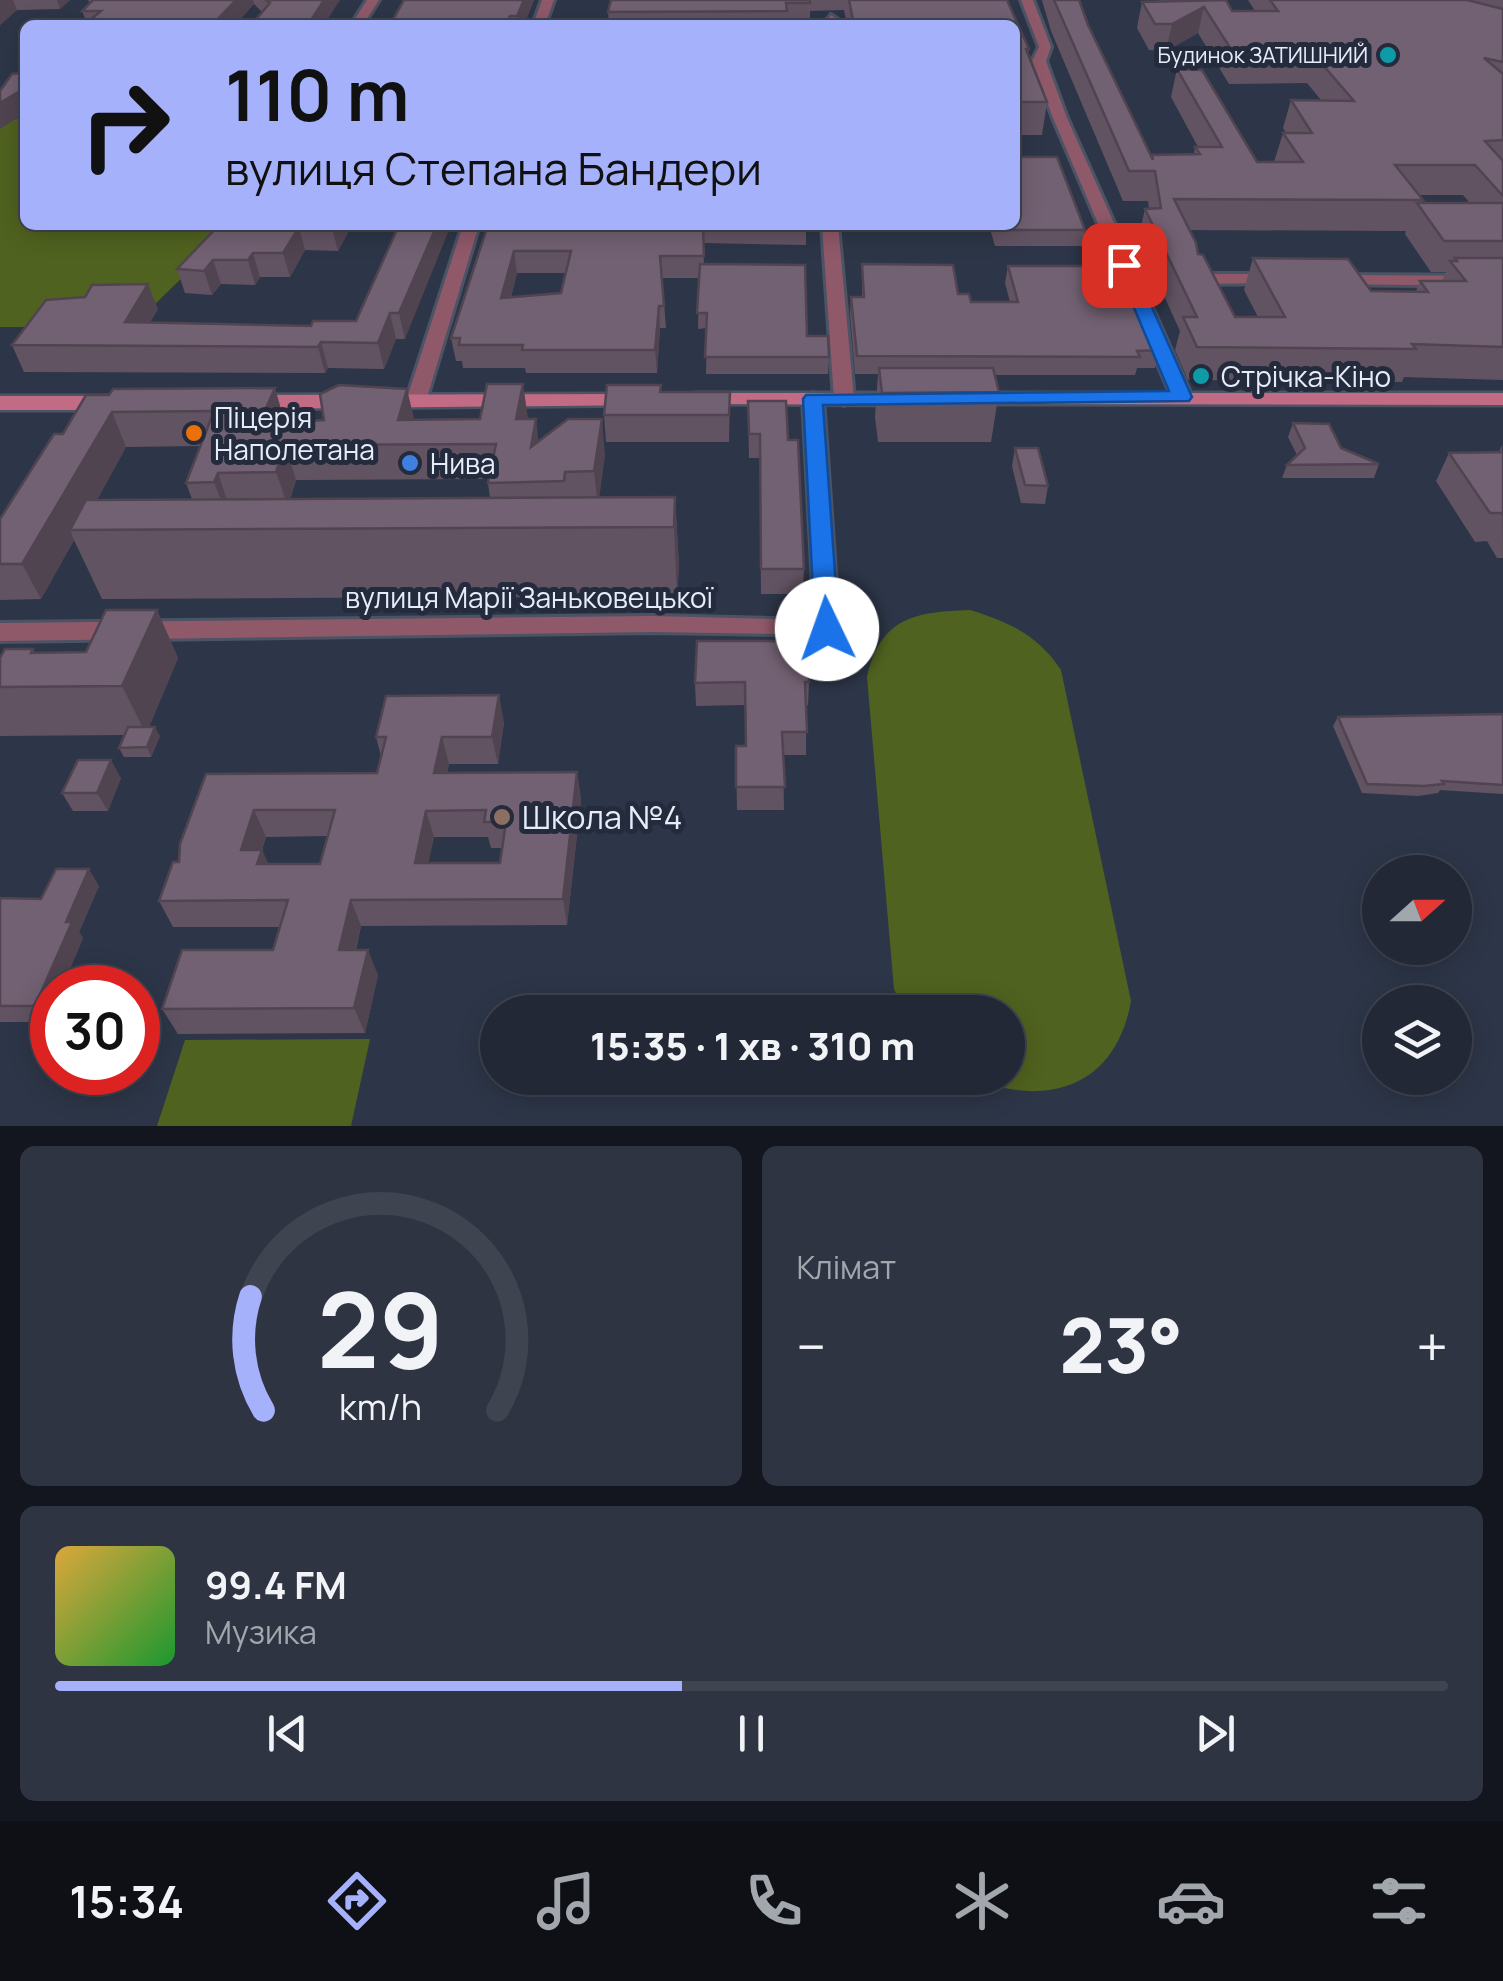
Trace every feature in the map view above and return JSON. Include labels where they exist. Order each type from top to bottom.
[{"type":"street","points":[[1027,0],[1044,47],[1040,62],[1060,118],[1182,397]]},
{"type":"street","points":[[416,401],[469,230]]},
{"type":"street","points":[[830,230],[844,398]]},
{"type":"street","points":[[1198,279],[1503,281]]},
{"type":"street","name":"вулиця Марії Заньковецької","points":[[0,632],[653,624],[827,629],[813,399]]},
{"type":"street","points":[[224,402],[1503,399]]},
{"type":"street","points":[[0,403],[79,410],[130,402]]},
{"type":"green space","points":[[0,115],[20,119],[20,230],[231,230],[150,309],[74,327],[0,327]]},
{"type":"green space","points":[[970,610],[1022,631],[1061,670],[1131,1001],[1111,1053],[1094,1071],[1052,1090],[1025,1091],[1025,995],[897,995],[894,989],[867,677],[873,657],[891,630],[917,616]]},
{"type":"green space","points":[[370,1039],[351,1126],[157,1126],[185,1040]]},
{"type":"building","points":[[93,0],[236,0],[217,20],[90,20],[101,11],[82,11]]},
{"type":"building","points":[[266,0],[324,0],[311,20],[255,20],[270,3]]},
{"type":"building","points":[[404,0],[524,0],[517,16],[508,20],[393,20]]},
{"type":"building","points":[[611,0],[810,3],[786,3],[787,11],[608,12]]},
{"type":"building","points":[[849,0],[1007,0],[1016,20],[853,20]]},
{"type":"building","points":[[1054,0],[1079,0],[1153,160],[1152,155],[1200,154],[1195,147],[1222,147],[1177,69],[1202,70],[1257,162],[1303,162],[1283,133],[1312,133],[1291,100],[1354,101],[1315,56],[1236,57],[1204,7],[1172,24],[1155,24],[1142,2],[1226,0],[1232,11],[1278,11],[1270,0],[1467,0],[1503,9],[1503,62],[1484,58],[1503,74],[1503,140],[1485,141],[1503,161],[1503,196],[1475,165],[1395,165],[1423,200],[1174,199],[1198,254],[1203,255],[1235,317],[1285,317],[1253,258],[1348,259],[1371,291],[1428,292],[1420,281],[1466,281],[1450,261],[1457,261],[1455,258],[1503,258],[1503,347],[1197,347],[1183,317],[1197,317],[1145,209],[1161,208],[1155,171],[1129,171]]},
{"type":"building","points":[[1020,29],[1047,102],[1020,100]]},
{"type":"building","points":[[20,73],[20,91],[0,103],[0,91],[12,74]]},
{"type":"building","points":[[1020,157],[1057,157],[1085,230],[1020,230]]},
{"type":"building","points":[[1417,203],[1503,203],[1503,241],[1444,241]]},
{"type":"building","points":[[214,230],[297,230],[283,253],[253,253],[248,260],[213,260],[204,271],[177,269]]},
{"type":"building","points":[[397,230],[435,230],[399,313],[390,313],[378,343],[321,342],[318,347],[12,345],[46,300],[85,297],[92,285],[148,284],[125,322],[311,326],[313,321],[356,321]]},
{"type":"building","points":[[486,230],[703,230],[704,256],[660,256],[664,306],[659,306],[655,350],[522,350],[523,345],[459,345],[460,338],[451,338]],"holes":[[[514,251],[571,251],[561,293],[501,298]]]},
{"type":"building","points":[[700,264],[805,265],[807,336],[828,336],[829,357],[705,357],[707,313],[697,313]]},
{"type":"building","points":[[862,264],[953,265],[958,294],[969,294],[971,302],[1018,302],[1008,266],[1099,266],[1110,294],[1131,294],[1160,350],[1137,351],[1140,357],[857,356],[851,297],[864,297]]},
{"type":"building","points":[[879,368],[993,368],[999,392],[882,393]]},
{"type":"building","points":[[487,384],[523,384],[516,419],[536,419],[531,447],[568,419],[602,419],[594,471],[565,472],[564,481],[488,483],[496,444],[285,445],[276,472],[218,473],[214,482],[186,483],[214,411],[112,412],[22,564],[0,564],[0,519],[54,434],[63,434],[86,395],[109,395],[113,389],[275,388],[259,424],[324,420],[320,394],[339,385],[407,389],[398,420],[480,419]]},
{"type":"building","points":[[607,385],[661,385],[660,392],[730,392],[729,415],[604,415]]},
{"type":"building","points":[[748,401],[786,401],[788,440],[798,440],[804,569],[761,569],[760,434],[749,434]]},
{"type":"building","points":[[1293,423],[1329,424],[1341,448],[1379,464],[1287,465],[1305,448]]},
{"type":"building","points":[[1015,448],[1038,448],[1048,486],[1025,485]]},
{"type":"building","points":[[1503,452],[1503,515],[1490,513],[1449,453]]},
{"type":"building","points":[[675,497],[674,527],[70,530],[86,500]]},
{"type":"building","points":[[106,610],[157,610],[122,686],[0,687],[0,658],[5,649],[33,649],[31,653],[86,652]]},
{"type":"building","points":[[697,641],[807,641],[807,732],[782,732],[785,787],[736,787],[736,746],[746,746],[745,682],[695,683]]},
{"type":"building","points":[[499,695],[492,737],[442,737],[434,773],[577,772],[563,899],[351,900],[339,950],[368,950],[354,1008],[162,1009],[182,950],[273,950],[288,900],[159,901],[173,862],[179,862],[180,844],[206,774],[377,773],[386,737],[376,737],[386,696]],"holes":[[[254,810],[335,810],[320,864],[257,864],[262,850],[241,850]],[[486,810],[484,822],[506,822],[500,863],[415,863],[426,811]]]},
{"type":"building","points":[[1503,714],[1503,785],[1442,781],[1444,784],[1424,786],[1367,784],[1338,717]]},
{"type":"building","points":[[128,727],[155,727],[147,747],[119,748]]},
{"type":"building","points":[[78,760],[111,760],[97,793],[62,793]]},
{"type":"building","points":[[56,869],[89,869],[53,965],[30,965],[30,1006],[0,1006],[0,898],[41,899]]},
{"type":"place","name":"Будинок ЗАТИШНИЙ","points":[[1388,55]]},
{"type":"place","name":"Стрічка-Кіно","points":[[1201,376]]},
{"type":"place","name":"Піцерія Наполетана","points":[[194,433]]},
{"type":"place","name":"Нива","points":[[410,463]]},
{"type":"place","name":"Школа №4","points":[[502,817]]},
{"type":"route","points":[[827,629],[813,399],[1182,397],[1124,265]]}]
